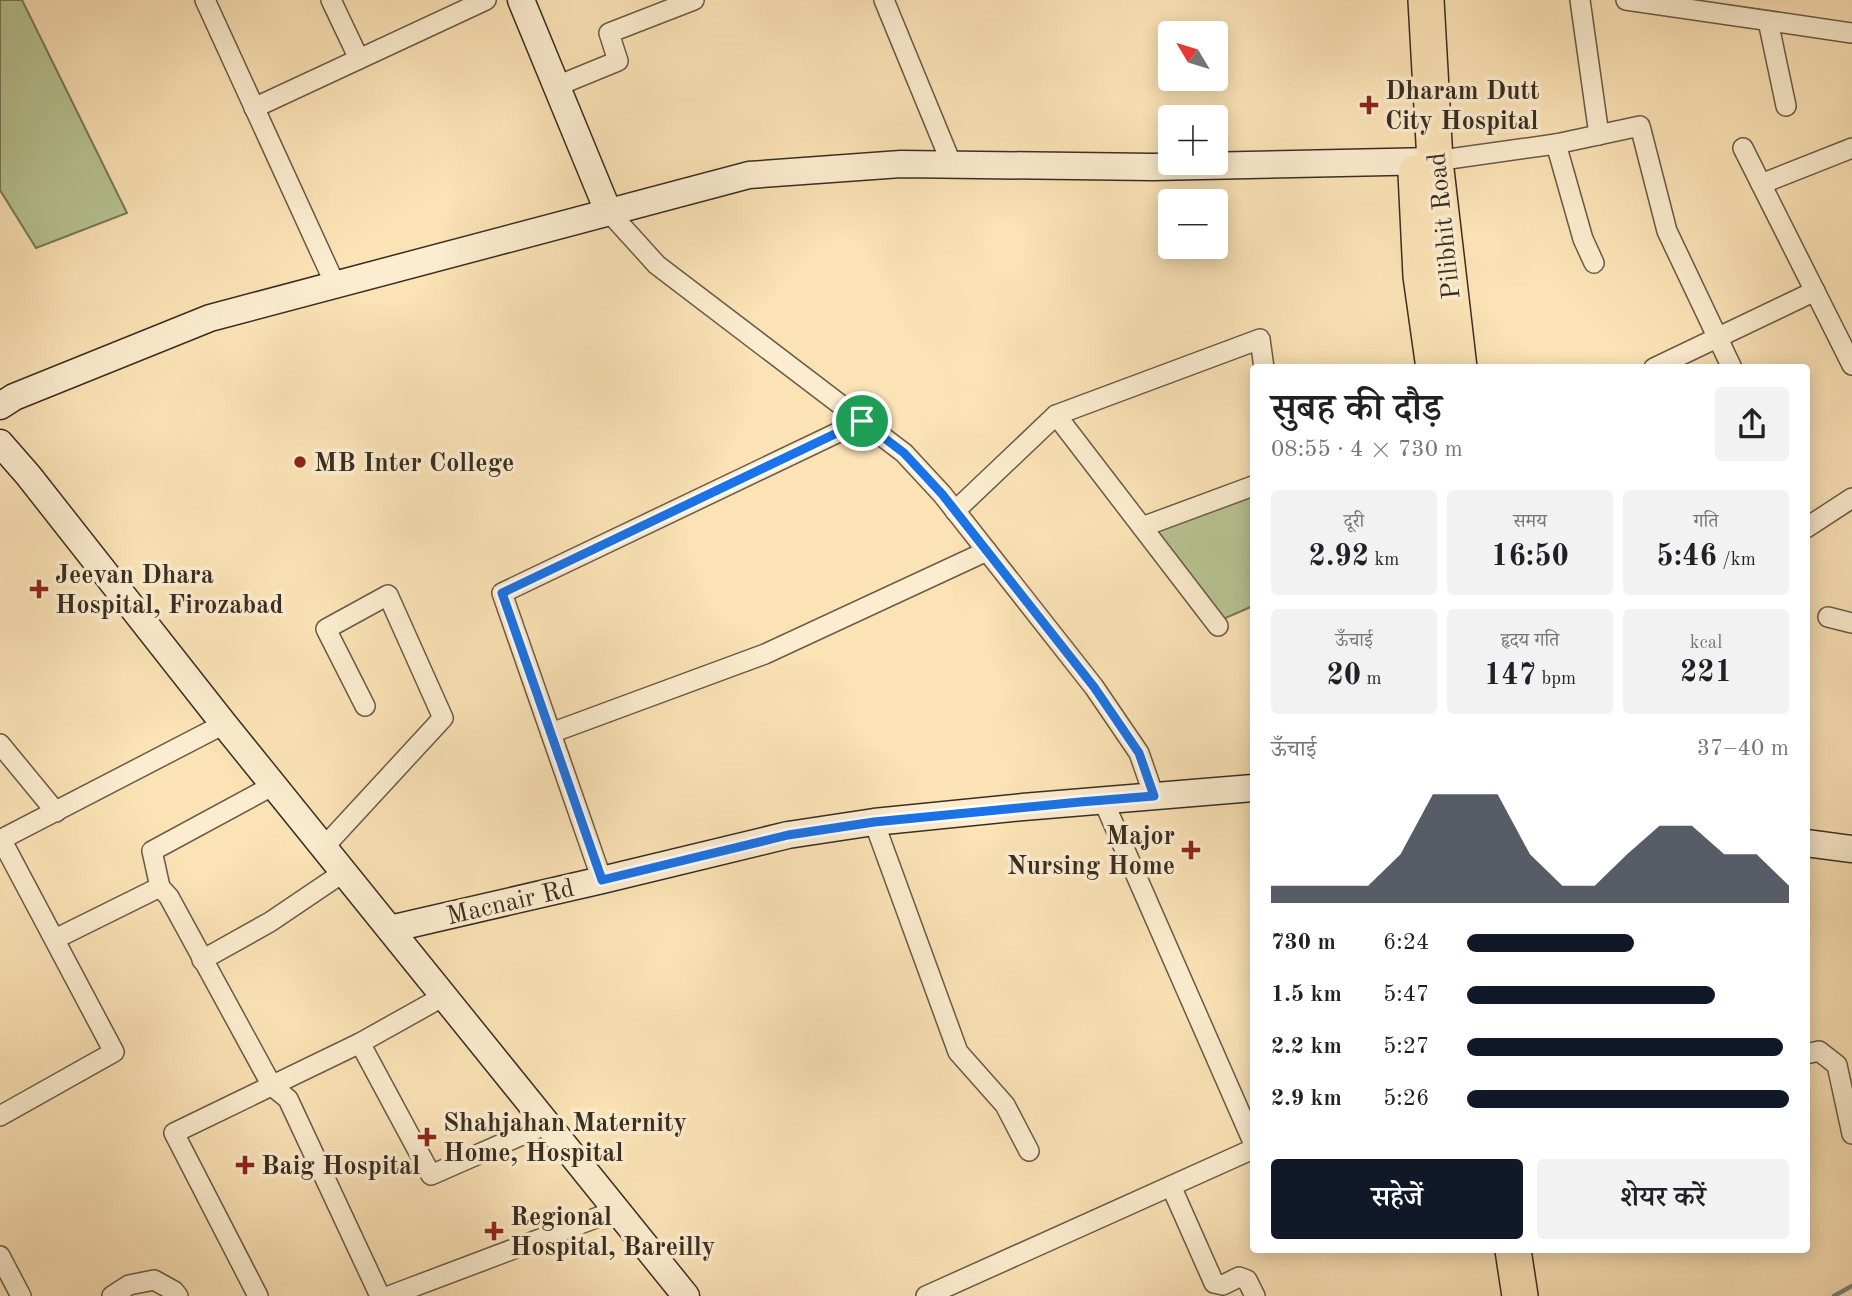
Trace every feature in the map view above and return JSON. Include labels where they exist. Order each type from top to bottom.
[{"type":"highway","points":[[1411,0],[1425,161],[1421,276],[1433,364]]},
{"type":"highway","name":"Pilibhit Road","points":[[1426,0],[1425,161],[1458,364]]},
{"type":"highway","points":[[1513,1253],[1520,1296]]},
{"type":"street","points":[[205,0],[335,284]]},
{"type":"street","points":[[331,0],[359,59]]},
{"type":"street","points":[[254,108],[486,0]]},
{"type":"street","points":[[521,0],[608,211],[657,265],[904,453],[956,511],[1094,687],[1139,753],[1154,796]]},
{"type":"street","points":[[557,86],[618,61],[609,33],[694,0]]},
{"type":"street","points":[[884,0],[953,165]]},
{"type":"street","points":[[1580,0],[1599,135]]},
{"type":"street","points":[[1626,0],[1852,33]]},
{"type":"street","points":[[1768,21],[1787,106]]},
{"type":"street","points":[[0,406],[14,397],[210,318],[748,175],[901,164],[1153,167],[1425,161],[1556,144],[1640,125],[1667,231],[1729,364]]},
{"type":"street","points":[[1556,144],[1583,239],[1594,263]]},
{"type":"street","points":[[1743,148],[1852,365]]},
{"type":"street","points":[[1761,184],[1852,148]]},
{"type":"street","points":[[1662,364],[1815,291]]},
{"type":"street","points":[[956,511],[1056,415],[1260,339],[1263,364]]},
{"type":"street","points":[[1056,415],[1218,626]]},
{"type":"street","points":[[602,880],[502,593],[862,421]]},
{"type":"street","points":[[0,443],[223,724],[686,1296]]},
{"type":"street","points":[[1142,527],[1250,487]]},
{"type":"street","points":[[1810,521],[1852,498]]},
{"type":"street","points":[[551,733],[765,654],[987,551]]},
{"type":"street","points":[[324,847],[443,718],[388,595],[326,629],[365,706]]},
{"type":"street","points":[[1828,617],[1852,622]]},
{"type":"street","points":[[0,1116],[114,1052],[0,839],[223,724]]},
{"type":"street","points":[[0,744],[55,812]]},
{"type":"street","points":[[274,785],[152,851],[160,887],[169,897],[272,1086],[288,1098],[380,1296]]},
{"type":"street","name":"Macnair Rd","points":[[390,929],[788,835],[874,822],[1250,788]]},
{"type":"street","points":[[1103,800],[1250,1135]]},
{"type":"street","points":[[874,822],[958,1052],[1005,1105],[1029,1152]]},
{"type":"street","points":[[1810,844],[1852,849]]},
{"type":"street","points":[[202,960],[270,922],[344,872]]},
{"type":"street","points":[[55,939],[160,887]]},
{"type":"street","points":[[258,1296],[174,1133],[360,1043],[444,996]]},
{"type":"street","points":[[360,1043],[431,1175],[547,1124]]},
{"type":"street","points":[[1810,1053],[1819,1051],[1837,1065],[1852,1134]]},
{"type":"street","points":[[926,1296],[1250,1150]]},
{"type":"street","points":[[1171,1185],[1214,1283],[1223,1285],[1239,1277],[1247,1280],[1255,1296]]},
{"type":"street","points":[[388,1296],[617,1210]]},
{"type":"street","points":[[0,1256],[21,1296]]},
{"type":"street","points":[[112,1296],[129,1285],[154,1280],[178,1296]]},
{"type":"green space","points":[[0,0],[22,0],[127,213],[36,248],[0,190]]},
{"type":"green space","points":[[1250,492],[1250,607],[1223,619],[1153,530]]},
{"type":"waterway","points":[[1834,1296],[1852,1286]]},
{"type":"place","name":"Dharam Dutt City Hospital","points":[[1369,105]]},
{"type":"place","name":"MB Inter College","points":[[300,462]]},
{"type":"place","name":"Jeevan Dhara Hospital, Firozabad","points":[[39,589]]},
{"type":"place","name":"Major Nursing Home","points":[[1191,850]]},
{"type":"place","name":"Shahjahan Maternity Home, Hospital","points":[[427,1137]]},
{"type":"place","name":"Baig Hospital","points":[[245,1165]]},
{"type":"place","name":"Regional Hospital, Bareilly","points":[[494,1231]]},
{"type":"route","points":[[862,421],[904,453],[942,494],[1094,687],[1139,753],[1154,796],[874,822],[788,835],[602,880],[502,593],[862,421]]}]
